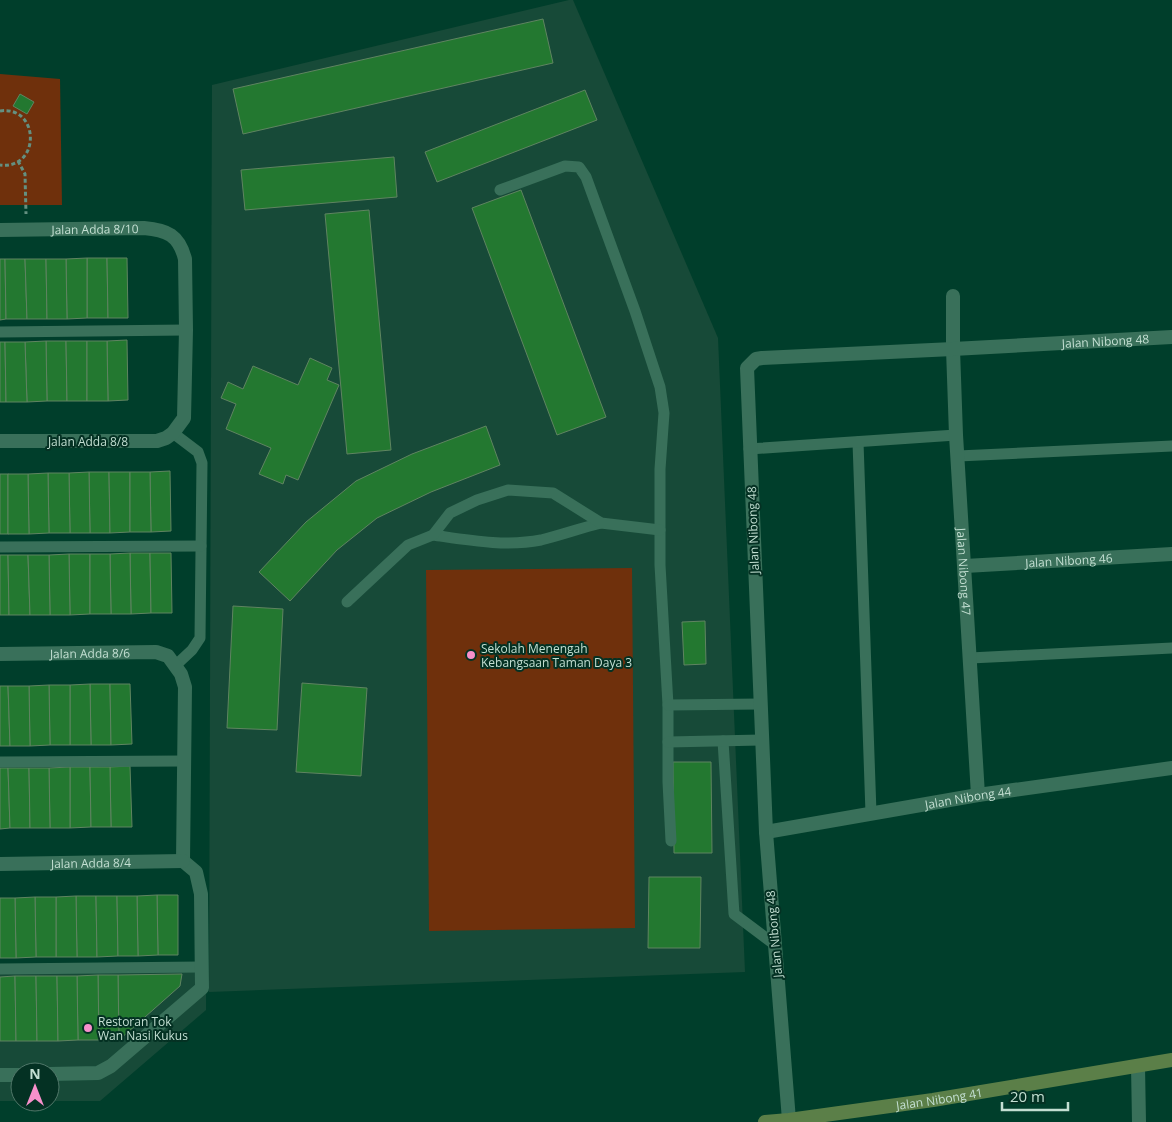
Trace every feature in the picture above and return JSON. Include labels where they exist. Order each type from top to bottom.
[{"type":"main road","name":"Jalan Nibong 41","points":[[765,1122],[789,1121],[942,1098],[1172,1060]]},
{"type":"street","name":"Jalan Adda 8/10","points":[[0,230],[144,228],[163,230],[172,236],[182,248],[185,259],[186,330]]},
{"type":"street","name":"Jalan Nibong 47","points":[[953,296],[956,436],[978,795]]},
{"type":"street","points":[[173,433],[184,418],[186,330]]},
{"type":"street","name":"Jalan Nibong 48","points":[[789,1121],[766,832],[747,368],[756,359],[1172,337]]},
{"type":"street","name":"Jalan Adda 8/8","points":[[0,441],[157,441],[173,433]]},
{"type":"street","name":"Jalan Nibong 46","points":[[965,566],[1172,554]]},
{"type":"street","name":"Jalan Adda 8/6","points":[[0,654],[156,652],[168,656],[176,665]]},
{"type":"street","points":[[60,1074],[98,1073],[111,1066],[202,988],[201,894],[196,872],[183,861],[185,687],[176,665]]},
{"type":"street","name":"Jalan Nibong 44","points":[[766,832],[978,795],[1172,768]]},
{"type":"street","name":"Jalan Adda 8/4","points":[[0,864],[183,861]]},
{"type":"street","points":[[1138,1066],[1139,1122]]},
{"type":"lane","points":[[500,190],[564,166],[578,167],[586,177],[635,311],[660,387],[664,413],[660,469],[660,565],[668,705],[668,782],[671,841]]},
{"type":"lane","points":[[0,332],[186,330]]},
{"type":"lane","points":[[173,433],[198,452],[202,463],[200,638],[192,650],[176,665]]},
{"type":"lane","points":[[750,449],[956,436]]},
{"type":"lane","points":[[858,442],[871,813]]},
{"type":"lane","points":[[958,456],[1172,446]]},
{"type":"lane","points":[[347,602],[408,545],[433,535],[450,514],[477,500],[508,490],[553,493],[601,523]]},
{"type":"lane","points":[[433,535],[477,541],[509,542],[540,540],[601,523],[660,530]]},
{"type":"lane","points":[[0,547],[201,546]]},
{"type":"lane","points":[[970,658],[1172,648]]},
{"type":"lane","points":[[668,705],[760,704]]},
{"type":"lane","points":[[668,742],[761,740]]},
{"type":"lane","points":[[723,741],[734,914],[774,944]]},
{"type":"lane","points":[[0,762],[184,761]]},
{"type":"lane","points":[[0,969],[201,967]]},
{"type":"path","points":[[0,111],[14,112],[22,117],[28,125],[31,134],[31,143],[27,152],[12,164],[0,165]]},
{"type":"path","points":[[18,161],[25,174],[26,229]]},
{"type":"shaded area","name":"Sekolah Menengah Kebangsaan Taman Daya 3","points":[[573,0],[718,338],[745,972],[209,992],[212,85]]},
{"type":"shaded area","points":[[0,74],[60,79],[62,205],[0,205]]},
{"type":"shaded area","points":[[632,568],[635,928],[429,931],[426,570]]},
{"type":"shaded area","points":[[0,965],[206,965],[206,1010],[100,1101],[60,1101],[60,1062],[10,1062],[10,1101],[0,1101]]},
{"type":"building","points":[[543,19],[553,63],[243,134],[233,89]]},
{"type":"building","points":[[585,90],[597,120],[437,182],[425,152]]},
{"type":"building","points":[[20,94],[34,102],[27,114],[13,106]]},
{"type":"building","points":[[394,157],[397,197],[245,210],[241,170]]},
{"type":"building","points":[[521,190],[606,417],[557,435],[472,208]]},
{"type":"building","points":[[369,210],[391,450],[347,454],[325,214]]},
{"type":"building","points":[[87,258],[107,258],[108,318],[87,318]]},
{"type":"building","points":[[87,258],[87,318],[67,319],[66,259]]},
{"type":"building","points":[[107,258],[127,258],[128,318],[108,318]]},
{"type":"building","points":[[0,259],[5,259],[6,319],[0,320]]},
{"type":"building","points":[[5,259],[25,259],[27,319],[6,319]]},
{"type":"building","points":[[25,259],[46,259],[47,319],[27,319]]},
{"type":"building","points":[[46,259],[66,259],[67,319],[47,319]]},
{"type":"building","points":[[127,340],[128,400],[108,401],[107,341]]},
{"type":"building","points":[[46,341],[66,341],[67,401],[47,401]]},
{"type":"building","points":[[46,341],[47,401],[27,402],[25,342]]},
{"type":"building","points":[[66,341],[87,341],[87,401],[67,401]]},
{"type":"building","points":[[87,341],[107,341],[108,401],[87,401]]},
{"type":"building","points":[[0,342],[5,342],[6,402],[0,402]]},
{"type":"building","points":[[5,342],[25,342],[27,402],[6,402]]},
{"type":"building","points":[[310,358],[332,368],[327,380],[339,385],[298,480],[286,475],[283,484],[259,474],[271,448],[226,429],[236,404],[221,398],[228,382],[243,389],[253,366],[298,385]]},
{"type":"building","points":[[486,426],[500,465],[431,492],[377,518],[337,550],[290,601],[259,572],[306,522],[356,481],[412,454]]},
{"type":"building","points":[[170,471],[171,531],[151,532],[150,472]]},
{"type":"building","points":[[89,472],[109,472],[110,533],[90,533]]},
{"type":"building","points":[[89,472],[90,533],[70,533],[69,473]]},
{"type":"building","points":[[109,472],[130,472],[130,532],[110,533]]},
{"type":"building","points":[[130,472],[150,472],[151,532],[130,532]]},
{"type":"building","points":[[48,473],[69,473],[70,533],[49,533]]},
{"type":"building","points":[[48,473],[49,533],[29,534],[28,474]]},
{"type":"building","points":[[0,474],[8,474],[8,534],[0,534]]},
{"type":"building","points":[[8,474],[28,474],[29,534],[8,534]]},
{"type":"building","points":[[130,553],[150,553],[151,613],[131,614]]},
{"type":"building","points":[[130,553],[131,614],[111,614],[110,554]]},
{"type":"building","points":[[150,553],[171,553],[172,613],[151,613]]},
{"type":"building","points":[[69,554],[90,554],[90,614],[70,615]]},
{"type":"building","points":[[69,554],[70,615],[50,615],[49,555]]},
{"type":"building","points":[[90,554],[110,554],[111,614],[90,614]]},
{"type":"building","points":[[0,555],[8,555],[9,615],[0,615]]},
{"type":"building","points":[[8,555],[28,555],[30,615],[9,615]]},
{"type":"building","points":[[28,555],[49,555],[50,615],[30,615]]},
{"type":"building","points":[[233,606],[283,609],[277,730],[227,728]]},
{"type":"building","points":[[705,621],[706,664],[684,665],[682,622]]},
{"type":"building","points":[[302,683],[367,688],[361,776],[296,772]]},
{"type":"building","points":[[90,684],[110,684],[111,745],[91,745]]},
{"type":"building","points":[[90,684],[91,745],[70,745],[70,685]]},
{"type":"building","points":[[110,684],[130,684],[132,744],[111,745]]},
{"type":"building","points":[[49,685],[70,685],[70,745],[50,745]]},
{"type":"building","points":[[49,685],[50,745],[30,746],[29,686]]},
{"type":"building","points":[[0,686],[8,686],[10,746],[0,746]]},
{"type":"building","points":[[8,686],[29,686],[30,746],[10,746]]},
{"type":"building","points":[[673,762],[711,762],[712,853],[674,853]]},
{"type":"building","points":[[130,766],[132,827],[111,827],[110,767]]},
{"type":"building","points":[[70,767],[90,767],[91,827],[70,828]]},
{"type":"building","points":[[70,767],[70,828],[50,828],[49,768]]},
{"type":"building","points":[[90,767],[110,767],[111,827],[91,827]]},
{"type":"building","points":[[0,768],[8,768],[10,828],[0,829]]},
{"type":"building","points":[[8,768],[29,768],[30,828],[10,828]]},
{"type":"building","points":[[29,768],[49,768],[50,828],[30,828]]},
{"type":"building","points":[[649,877],[701,877],[700,948],[648,948]]},
{"type":"building","points":[[157,895],[178,895],[178,955],[158,955]]},
{"type":"building","points":[[157,895],[158,955],[138,956],[137,896]]},
{"type":"building","points":[[76,896],[96,896],[97,957],[77,957]]},
{"type":"building","points":[[76,896],[77,957],[56,957],[56,897]]},
{"type":"building","points":[[96,896],[117,896],[118,956],[97,957]]},
{"type":"building","points":[[117,896],[137,896],[138,956],[118,956]]},
{"type":"building","points":[[35,897],[56,897],[56,957],[36,957]]},
{"type":"building","points":[[35,897],[36,957],[16,958],[15,898]]},
{"type":"building","points":[[0,898],[15,898],[16,958],[0,958]]},
{"type":"building","points":[[182,974],[180,986],[119,1040],[118,975]]},
{"type":"building","points":[[98,975],[118,975],[119,1040],[99,1040]]},
{"type":"building","points":[[98,975],[99,1040],[78,1040],[77,976]]},
{"type":"building","points":[[15,976],[16,1041],[0,1041],[0,977]]},
{"type":"building","points":[[15,976],[36,976],[37,1041],[16,1041]]},
{"type":"building","points":[[36,976],[57,976],[58,1041],[37,1041]]},
{"type":"building","points":[[57,976],[77,976],[78,1040],[58,1041]]},
{"type":"place","name":"Sekolah Menengah Kebangsaan Taman Daya 3","points":[[471,655]]},
{"type":"place","name":"Restoran Tok Wan Nasi Kukus","points":[[88,1028]]}]
